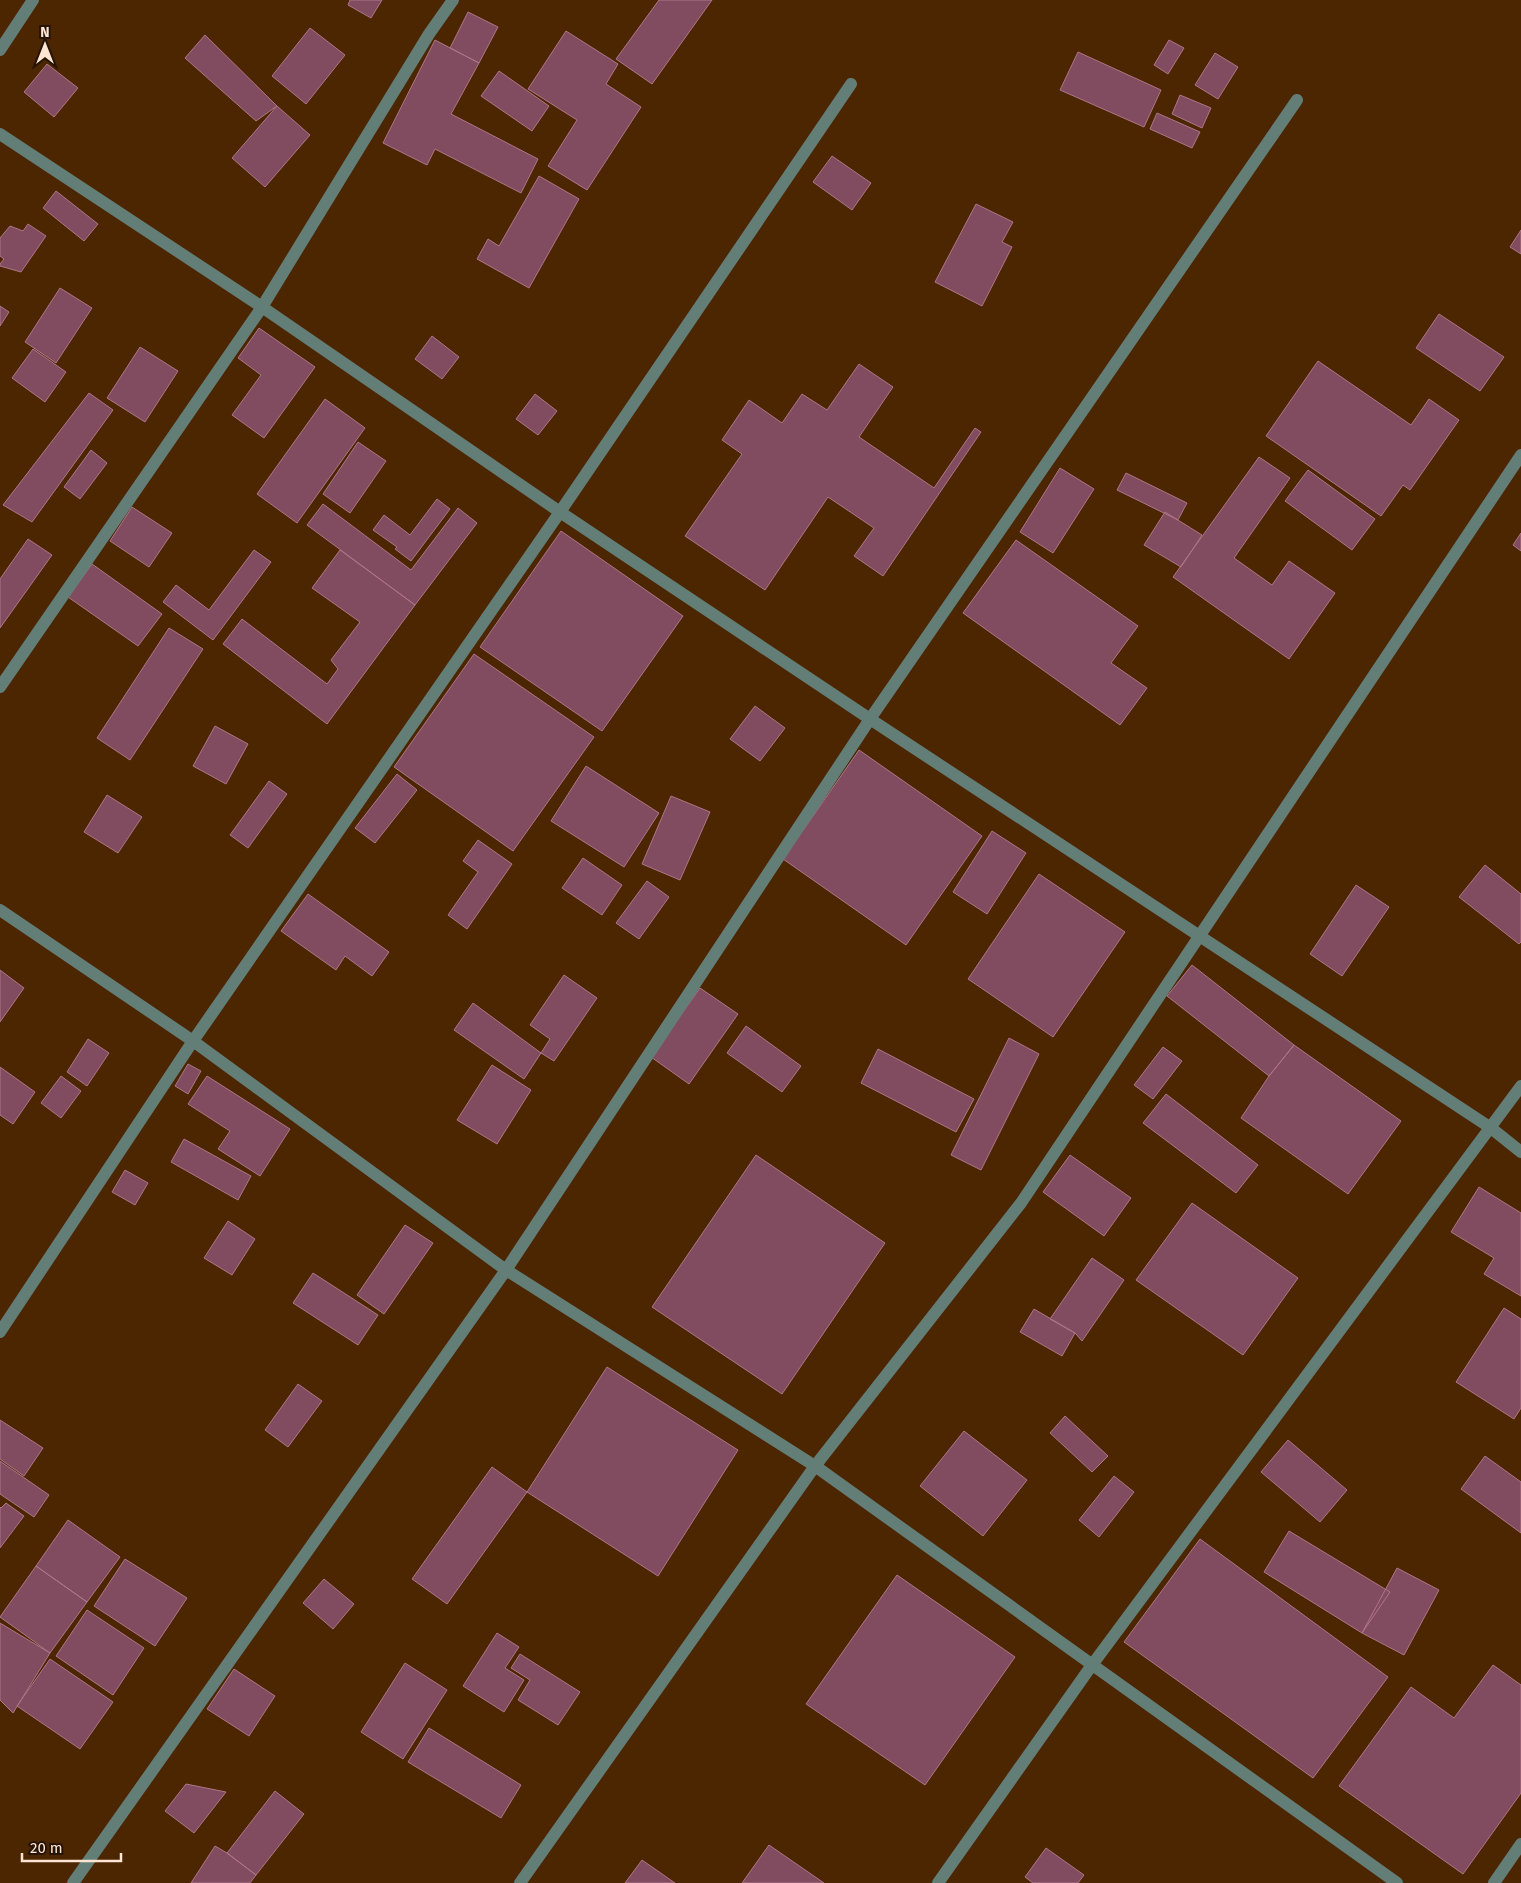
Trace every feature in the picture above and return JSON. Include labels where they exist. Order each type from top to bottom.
[{"type":"street","points":[[0,50],[33,0]]},
{"type":"street","points":[[0,687],[262,307],[429,34],[453,0]]},
{"type":"street","points":[[0,1332],[192,1041],[560,512],[851,84]]},
{"type":"street","points":[[74,1883],[506,1270],[870,719],[1297,100]]},
{"type":"street","points":[[0,134],[262,307],[560,512],[870,719],[1491,1128],[1521,1152]]},
{"type":"street","points":[[520,1883],[815,1466],[1021,1203],[1521,455]]},
{"type":"street","points":[[0,910],[192,1041],[506,1270],[815,1466],[1397,1883]]},
{"type":"street","points":[[938,1883],[1092,1664],[1521,1086]]},
{"type":"street","points":[[1494,1883],[1521,1844]]},
{"type":"building","points":[[350,0],[382,0],[371,18],[348,5]]},
{"type":"building","points":[[659,0],[712,0],[652,84],[616,59]]},
{"type":"building","points":[[468,12],[498,27],[479,63],[450,48]]},
{"type":"building","points":[[310,28],[345,55],[306,104],[272,76]]},
{"type":"building","points":[[566,31],[618,64],[606,84],[641,107],[587,190],[548,166],[577,120],[528,89]]},
{"type":"building","points":[[205,35],[277,106],[256,121],[185,58]]},
{"type":"building","points":[[435,40],[479,63],[451,114],[538,159],[521,193],[435,149],[427,165],[383,143]]},
{"type":"building","points":[[1169,40],[1184,48],[1168,74],[1154,65]]},
{"type":"building","points":[[1078,52],[1161,90],[1144,127],[1060,90]]},
{"type":"building","points":[[1215,53],[1238,67],[1218,99],[1195,85]]},
{"type":"building","points":[[47,64],[78,88],[54,117],[24,92]]},
{"type":"building","points":[[499,71],[549,106],[532,131],[481,96]]},
{"type":"building","points":[[1180,95],[1211,108],[1202,128],[1172,114]]},
{"type":"building","points":[[277,106],[310,135],[265,187],[232,158]]},
{"type":"building","points":[[1157,113],[1200,132],[1192,148],[1150,129]]},
{"type":"building","points":[[832,156],[871,183],[852,210],[813,182]]},
{"type":"building","points":[[539,176],[579,199],[529,288],[477,259],[488,239],[499,246]]},
{"type":"building","points":[[56,191],[98,224],[84,241],[43,208]]},
{"type":"building","points":[[976,204],[1013,222],[1002,242],[1012,247],[982,306],[935,282]]},
{"type":"building","points":[[28,224],[46,236],[21,272],[0,266],[4,259],[0,256],[0,238],[10,226],[23,231]]},
{"type":"building","points":[[1521,230],[1521,254],[1510,247]]},
{"type":"building","points":[[60,288],[92,308],[56,363],[25,342]]},
{"type":"building","points":[[0,306],[9,312],[0,326]]},
{"type":"building","points":[[1439,314],[1504,357],[1480,391],[1416,348]]},
{"type":"building","points":[[259,328],[315,367],[264,438],[232,415],[261,375],[238,358]]},
{"type":"building","points":[[432,336],[459,357],[442,379],[415,359]]},
{"type":"building","points":[[140,347],[178,371],[145,422],[107,398]]},
{"type":"building","points":[[33,349],[66,372],[45,402],[12,378]]},
{"type":"building","points":[[1318,361],[1411,425],[1429,399],[1459,420],[1410,490],[1403,485],[1381,516],[1266,436]]},
{"type":"building","points":[[859,364],[893,387],[859,437],[934,488],[975,428],[981,432],[883,576],[854,556],[874,528],[828,497],[765,590],[685,536],[742,454],[722,440],[749,400],[782,423],[802,394],[827,410]]},
{"type":"building","points":[[89,393],[113,410],[32,522],[3,505]]},
{"type":"building","points":[[535,394],[557,411],[538,435],[516,419]]},
{"type":"building","points":[[325,399],[365,428],[297,523],[257,494]]},
{"type":"building","points":[[358,442],[386,461],[350,513],[323,494]]},
{"type":"building","points":[[91,450],[107,463],[80,499],[64,487]]},
{"type":"building","points":[[1259,457],[1290,478],[1234,558],[1272,585],[1289,561],[1335,593],[1289,659],[1173,577]]},
{"type":"building","points":[[1060,468],[1094,489],[1053,553],[1020,532]]},
{"type":"building","points":[[1308,470],[1375,519],[1352,550],[1285,501]]},
{"type":"building","points":[[1126,473],[1187,503],[1178,520],[1117,490]]},
{"type":"building","points":[[437,499],[450,509],[411,561],[395,549],[397,547],[373,530],[384,515],[410,535]]},
{"type":"building","points":[[323,504],[411,570],[458,508],[477,523],[415,605],[307,525]]},
{"type":"building","points":[[132,507],[172,533],[149,567],[110,541]]},
{"type":"building","points":[[1165,512],[1202,535],[1181,567],[1144,545]]},
{"type":"building","points":[[561,531],[683,616],[602,731],[480,647]]},
{"type":"building","points":[[1521,533],[1521,551],[1513,545]]},
{"type":"building","points":[[28,539],[52,555],[0,628],[0,579]]},
{"type":"building","points":[[1016,540],[1138,626],[1111,663],[1147,688],[1120,725],[963,613]]},
{"type":"building","points":[[254,550],[271,562],[213,640],[163,602],[176,585],[209,610]]},
{"type":"building","points":[[340,550],[415,605],[327,724],[223,644],[242,619],[327,684],[338,669],[331,660],[360,622],[312,588]]},
{"type":"building","points":[[92,564],[162,614],[138,646],[68,597]]},
{"type":"building","points":[[169,628],[203,649],[130,760],[97,738]]},
{"type":"building","points":[[474,654],[594,737],[513,851],[394,767]]},
{"type":"building","points":[[755,706],[785,728],[760,761],[730,739]]},
{"type":"building","points":[[215,726],[248,744],[226,784],[193,766]]},
{"type":"building","points":[[859,750],[982,836],[906,945],[783,859]]},
{"type":"building","points":[[586,766],[659,813],[624,867],[551,821]]},
{"type":"building","points":[[397,774],[417,790],[375,843],[355,828]]},
{"type":"building","points":[[269,781],[287,794],[248,848],[230,835]]},
{"type":"building","points":[[107,795],[142,817],[118,853],[84,832]]},
{"type":"building","points":[[671,796],[710,812],[680,880],[642,864]]},
{"type":"building","points":[[992,831],[1026,853],[987,914],[953,892]]},
{"type":"building","points":[[478,840],[512,864],[467,929],[448,915],[478,872],[463,861]]},
{"type":"building","points":[[583,858],[622,885],[602,915],[562,888]]},
{"type":"building","points":[[1485,865],[1521,894],[1521,942],[1519,944],[1459,897]]},
{"type":"building","points":[[1039,874],[1125,932],[1053,1037],[968,979]]},
{"type":"building","points":[[647,881],[669,897],[639,939],[616,923]]},
{"type":"building","points":[[1356,885],[1389,907],[1342,976],[1310,954]]},
{"type":"building","points":[[308,894],[389,952],[372,976],[345,956],[336,970],[281,931]]},
{"type":"building","points":[[1192,965],[1294,1045],[1269,1076],[1167,996]]},
{"type":"building","points":[[0,970],[24,988],[0,1022]]},
{"type":"building","points":[[564,975],[597,998],[554,1061],[541,1053],[550,1039],[530,1025]]},
{"type":"building","points":[[700,988],[738,1014],[689,1084],[651,1057]]},
{"type":"building","points":[[473,1003],[541,1053],[524,1079],[454,1030]]},
{"type":"building","points":[[746,1026],[801,1066],[782,1092],[727,1053]]},
{"type":"building","points":[[1009,1038],[1039,1054],[981,1170],[951,1155]]},
{"type":"building","points":[[88,1039],[109,1053],[87,1086],[67,1072]]},
{"type":"building","points":[[1294,1045],[1401,1121],[1348,1194],[1241,1118],[1269,1076]]},
{"type":"building","points":[[1163,1047],[1182,1061],[1153,1099],[1134,1085]]},
{"type":"building","points":[[878,1049],[974,1099],[956,1132],[861,1083]]},
{"type":"building","points":[[188,1064],[201,1071],[188,1094],[175,1086]]},
{"type":"building","points":[[492,1065],[531,1090],[497,1144],[457,1120]]},
{"type":"building","points":[[0,1067],[35,1092],[13,1124],[0,1115]]},
{"type":"building","points":[[61,1076],[81,1091],[61,1118],[41,1103]]},
{"type":"building","points":[[207,1076],[290,1129],[260,1176],[218,1149],[230,1131],[188,1104]]},
{"type":"building","points":[[1166,1094],[1258,1165],[1236,1193],[1143,1123]]},
{"type":"building","points":[[184,1139],[251,1176],[238,1200],[171,1162]]},
{"type":"building","points":[[756,1155],[885,1243],[782,1394],[652,1307]]},
{"type":"building","points":[[1070,1155],[1131,1198],[1104,1236],[1043,1192]]},
{"type":"building","points":[[125,1170],[148,1183],[135,1205],[112,1192]]},
{"type":"building","points":[[1479,1187],[1521,1213],[1521,1296],[1484,1274],[1494,1258],[1451,1232]]},
{"type":"building","points":[[1192,1203],[1298,1278],[1243,1355],[1136,1280]]},
{"type":"building","points":[[228,1221],[255,1239],[232,1275],[204,1258]]},
{"type":"building","points":[[405,1225],[433,1243],[384,1314],[357,1295]]},
{"type":"building","points":[[1092,1258],[1124,1280],[1082,1341],[1075,1333],[1050,1319]]},
{"type":"building","points":[[313,1273],[378,1315],[358,1345],[293,1303]]},
{"type":"building","points":[[1504,1308],[1521,1319],[1521,1408],[1514,1419],[1456,1382]]},
{"type":"building","points":[[1034,1309],[1075,1333],[1062,1356],[1020,1332]]},
{"type":"building","points":[[607,1367],[738,1450],[658,1576],[527,1492]]},
{"type":"building","points":[[298,1384],[322,1401],[288,1447],[265,1430]]},
{"type":"building","points":[[1065,1416],[1108,1456],[1092,1472],[1050,1433]]},
{"type":"building","points":[[0,1420],[43,1448],[24,1476],[0,1459]]},
{"type":"building","points":[[964,1431],[1027,1480],[983,1536],[920,1486]]},
{"type":"building","points":[[1288,1440],[1347,1490],[1320,1522],[1261,1472]]},
{"type":"building","points":[[1485,1456],[1521,1482],[1521,1533],[1461,1489]]},
{"type":"building","points":[[0,1461],[49,1495],[34,1517],[0,1494]]},
{"type":"building","points":[[492,1467],[527,1492],[447,1604],[412,1579]]},
{"type":"building","points":[[1114,1476],[1134,1492],[1099,1537],[1079,1520]]},
{"type":"building","points":[[6,1503],[24,1516],[0,1548],[0,1507]]},
{"type":"building","points":[[68,1520],[120,1557],[87,1602],[36,1566]]},
{"type":"building","points":[[1289,1531],[1390,1592],[1362,1633],[1264,1572]]},
{"type":"building","points":[[1200,1539],[1388,1677],[1313,1778],[1124,1642]]},
{"type":"building","points":[[125,1559],[187,1598],[155,1646],[94,1606]]},
{"type":"building","points":[[36,1566],[87,1602],[50,1653],[0,1617]]},
{"type":"building","points":[[1397,1568],[1439,1590],[1404,1655],[1362,1633]]},
{"type":"building","points":[[897,1575],[1015,1657],[925,1785],[806,1704]]},
{"type":"building","points":[[324,1579],[354,1604],[333,1629],[303,1603]]},
{"type":"building","points":[[87,1610],[144,1648],[113,1695],[56,1656]]},
{"type":"building","points":[[0,1623],[50,1653],[13,1713],[0,1700]]},
{"type":"building","points":[[497,1633],[519,1647],[505,1668],[524,1680],[504,1712],[463,1686]]},
{"type":"building","points":[[520,1654],[580,1692],[558,1725],[518,1700],[530,1680],[511,1668]]},
{"type":"building","points":[[50,1659],[113,1702],[80,1749],[17,1706]]},
{"type":"building","points":[[405,1663],[447,1690],[403,1759],[361,1732]]},
{"type":"building","points":[[1493,1665],[1521,1685],[1521,1793],[1463,1874],[1339,1786],[1411,1687],[1454,1718]]},
{"type":"building","points":[[234,1669],[275,1696],[249,1736],[207,1709]]},
{"type":"building","points":[[429,1728],[521,1785],[501,1818],[408,1762]]},
{"type":"building","points":[[186,1784],[226,1792],[194,1833],[165,1811]]},
{"type":"building","points":[[275,1791],[304,1814],[256,1875],[227,1853]]},
{"type":"building","points":[[769,1845],[824,1883],[742,1883]]},
{"type":"building","points":[[215,1846],[256,1875],[250,1883],[191,1883]]},
{"type":"building","points":[[1046,1848],[1084,1875],[1078,1883],[1033,1883],[1025,1877]]},
{"type":"building","points":[[642,1860],[675,1883],[625,1883]]}]
